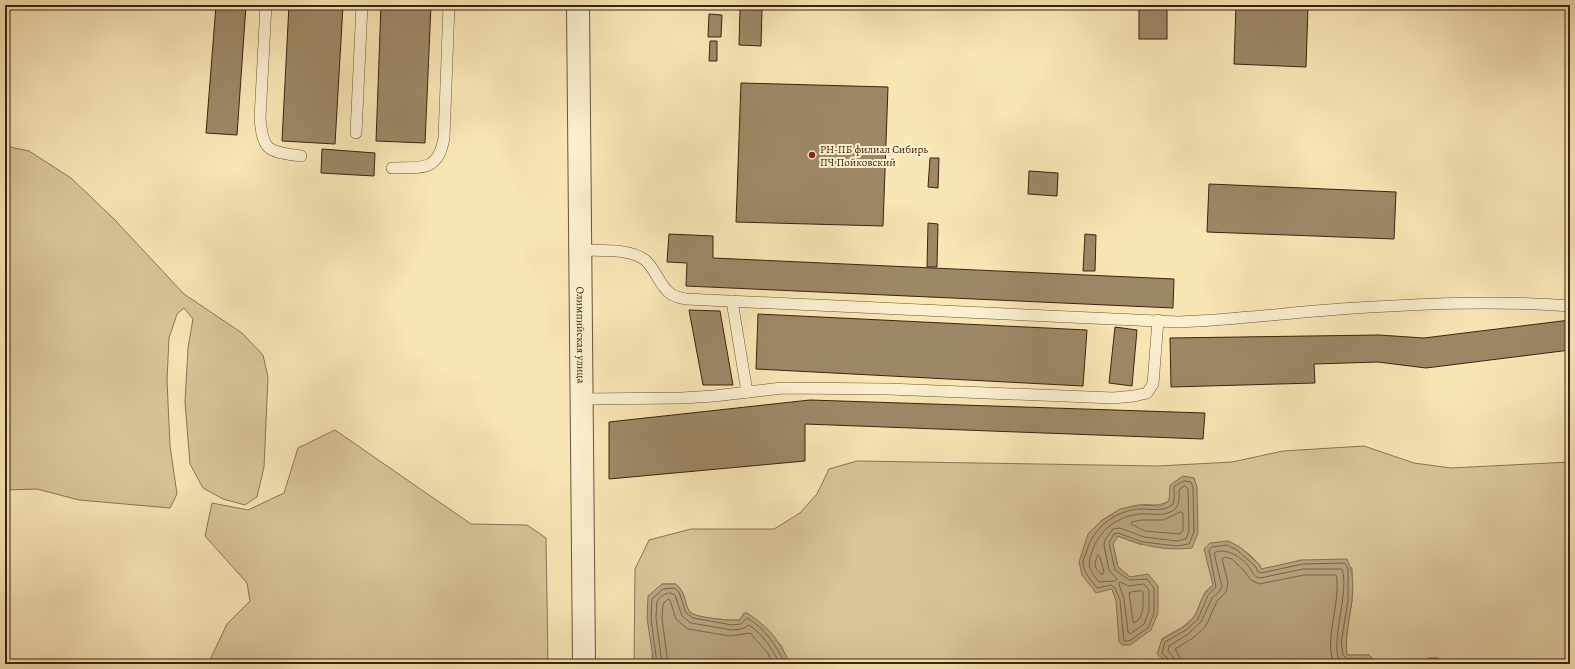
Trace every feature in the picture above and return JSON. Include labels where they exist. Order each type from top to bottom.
[{"type":"street","name":"Олимпийская улица","points":[[578,5],[584,664]]},
{"type":"lane","points":[[266,5],[260,118],[262,137],[267,146],[278,152],[301,156]]},
{"type":"lane","points":[[356,134],[362,5]]},
{"type":"lane","points":[[392,168],[424,167],[434,162],[442,151],[444,138],[449,5]]},
{"type":"lane","points":[[580,250],[629,252],[644,259],[653,268],[662,286],[672,294],[686,299],[1179,322],[1225,320],[1339,309],[1410,305],[1518,303],[1570,306]]},
{"type":"lane","points":[[732,301],[747,392]]},
{"type":"lane","points":[[582,399],[682,398],[790,388],[888,389],[1113,398],[1134,396],[1147,392],[1153,384],[1158,320]]},
{"type":"shaded area","points":[[5,146],[29,151],[71,178],[114,219],[184,294],[242,333],[263,355],[268,377],[264,467],[257,497],[245,505],[223,499],[203,488],[190,464],[185,402],[188,348],[193,319],[184,308],[177,314],[169,338],[167,380],[170,446],[177,494],[170,508],[79,500],[37,489],[5,490]]},
{"type":"shaded area","points":[[335,430],[471,524],[527,525],[546,538],[548,664],[208,664],[227,624],[250,601],[247,583],[205,536],[212,503],[248,510],[284,493],[298,448]]},
{"type":"shaded area","points":[[1364,446],[1414,463],[1451,468],[1570,462],[1570,664],[1443,664],[1438,658],[1429,658],[1415,664],[1376,664],[1369,655],[1347,655],[1345,644],[1352,601],[1352,568],[1302,560],[1260,570],[1256,561],[1252,557],[1228,541],[1213,585],[1205,592],[1195,616],[1184,626],[1162,639],[1165,662],[1169,664],[790,664],[781,645],[744,613],[740,620],[714,619],[699,616],[690,612],[682,591],[676,584],[662,584],[652,656],[654,664],[634,664],[635,569],[649,540],[691,529],[774,529],[800,513],[817,494],[829,469],[857,461],[1158,466],[1232,462],[1283,451]],"holes":[[[1169,501],[1142,545],[1117,536],[1113,544],[1118,567],[1130,577],[1116,600],[1112,589],[1101,521],[1128,507],[1161,504]]]},
{"type":"water","points":[[1183,476],[1194,478],[1197,487],[1198,533],[1192,548],[1173,549],[1154,547],[1136,543],[1118,536],[1113,544],[1118,567],[1130,577],[1148,574],[1158,586],[1158,613],[1151,630],[1130,645],[1122,645],[1119,642],[1116,601],[1112,589],[1096,593],[1082,575],[1079,562],[1088,534],[1101,521],[1120,509],[1140,505],[1160,506],[1169,501],[1170,485]]},
{"type":"water","points":[[1228,541],[1240,547],[1260,565],[1261,569],[1302,560],[1347,559],[1351,570],[1353,594],[1347,631],[1347,655],[1369,655],[1376,664],[1169,664],[1157,654],[1162,639],[1189,623],[1195,615],[1203,596],[1213,585],[1204,549],[1210,543]]},
{"type":"water","points":[[662,584],[676,584],[684,595],[690,612],[699,616],[714,619],[740,620],[744,613],[747,613],[768,629],[777,641],[790,664],[654,664],[647,618],[648,596]]},
{"type":"water","points":[[1429,658],[1438,658],[1443,664],[1415,664]]},
{"type":"building","points":[[216,5],[246,5],[237,135],[206,133]]},
{"type":"building","points":[[289,5],[343,5],[335,144],[282,141]]},
{"type":"building","points":[[381,5],[431,5],[425,143],[376,141]]},
{"type":"building","points":[[1139,5],[1167,5],[1167,39],[1139,39]]},
{"type":"building","points":[[1236,5],[1308,7],[1306,67],[1234,64]]},
{"type":"building","points":[[740,9],[762,10],[761,46],[739,45]]},
{"type":"building","points":[[709,14],[722,15],[721,37],[708,37]]},
{"type":"building","points":[[710,41],[717,41],[717,61],[709,61]]},
{"type":"building","points":[[741,83],[888,87],[883,226],[736,222]]},
{"type":"building","points":[[322,149],[375,153],[374,176],[321,173]]},
{"type":"building","points":[[930,158],[939,158],[938,188],[928,187]]},
{"type":"building","points":[[1029,171],[1058,173],[1057,196],[1028,194]]},
{"type":"building","points":[[1209,184],[1396,192],[1394,239],[1207,232]]},
{"type":"building","points":[[928,223],[938,224],[937,267],[927,267]]},
{"type":"building","points":[[669,234],[713,236],[713,258],[1174,279],[1173,308],[686,286],[687,263],[667,262]]},
{"type":"building","points":[[1085,234],[1096,235],[1095,271],[1083,271]]},
{"type":"building","points":[[689,310],[720,311],[733,385],[703,385]]},
{"type":"building","points":[[758,314],[1087,330],[1083,386],[756,369]]},
{"type":"building","points":[[1570,320],[1570,350],[1426,368],[1378,362],[1314,364],[1315,383],[1171,387],[1170,338],[1379,335],[1424,338]]},
{"type":"building","points":[[1115,327],[1137,330],[1132,386],[1109,383]]},
{"type":"building","points":[[810,400],[1205,413],[1203,439],[805,424],[805,461],[609,479],[609,422]]},
{"type":"place","name":"РН-ПБ филиал Сибирь ПЧ Пойковский","points":[[812,155]]}]
